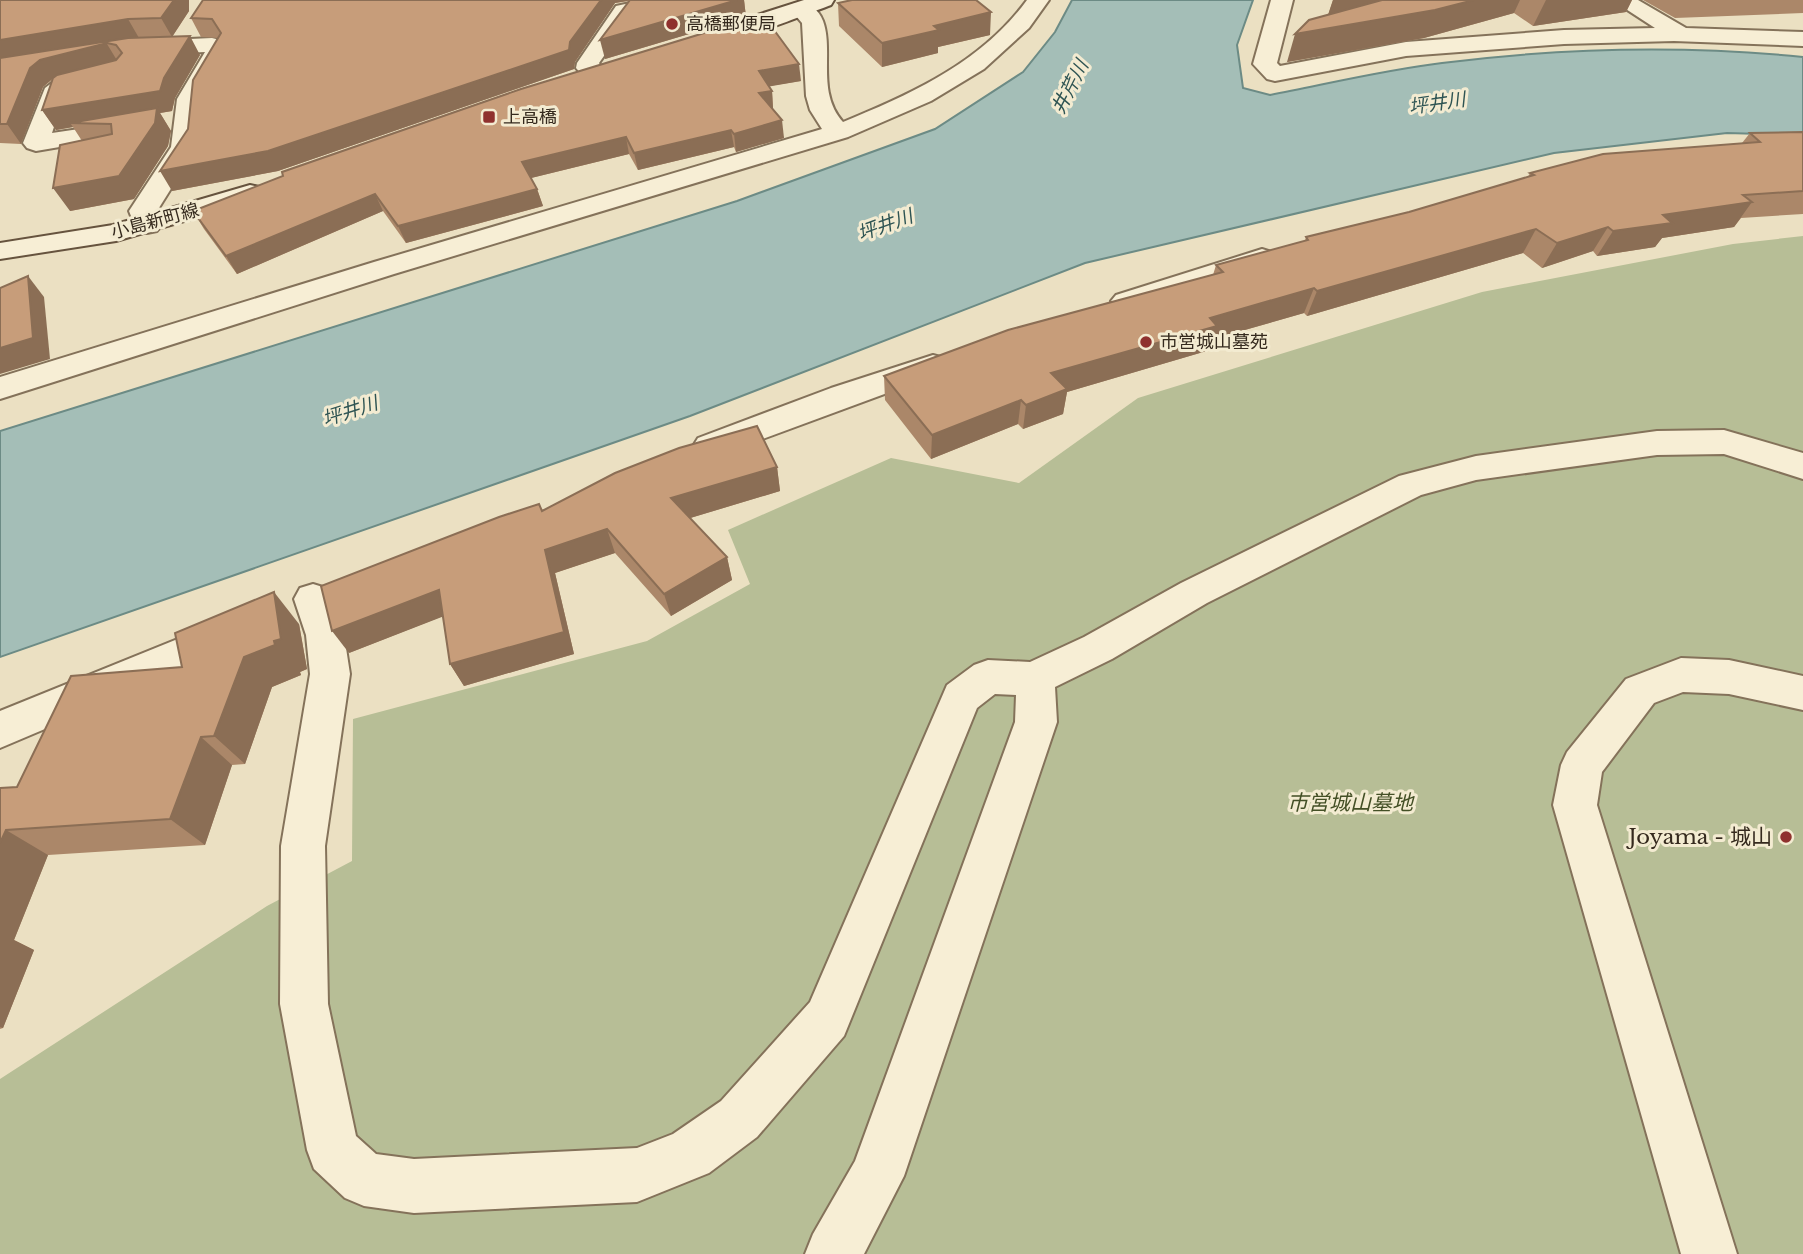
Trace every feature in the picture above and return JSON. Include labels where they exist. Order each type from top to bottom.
[{"type":"street","points":[[593,73],[588,68],[588,63],[624,11],[671,0]]},
{"type":"street","points":[[0,388],[384,268],[839,132],[899,108],[952,78],[1002,44],[1030,15],[1038,0]]},
{"type":"street","points":[[1282,0],[1265,64],[1275,74],[1406,49],[1564,37],[1681,34],[1803,39]]},
{"type":"street","points":[[1623,0],[1681,34]]},
{"type":"street","points":[[812,5],[809,15],[813,23],[816,90],[831,125],[839,132]]},
{"type":"street","points":[[694,43],[812,5]]},
{"type":"street","points":[[133,54],[187,36],[212,45],[217,51],[189,99],[167,122]]},
{"type":"street","points":[[1269,47],[1294,40]]},
{"type":"street","points":[[567,81],[618,65]]},
{"type":"street","points":[[99,78],[61,87],[53,93],[36,143],[167,122],[187,132],[184,146],[146,204],[143,211],[147,225]]},
{"type":"street","name":"小島新町線","points":[[0,251],[58,244],[147,225],[266,187]]},
{"type":"street","points":[[31,274],[47,263],[58,244]]},
{"type":"street","points":[[1100,309],[1293,248]]},
{"type":"street","points":[[687,455],[842,396],[958,356]]},
{"type":"street","points":[[0,730],[298,606],[324,635],[330,674],[303,846],[304,1004],[333,1150],[364,1179],[414,1186],[636,1175],[690,1154],[739,1119],[827,1019],[961,697],[988,677],[1033,679],[1098,648],[1194,593],[1411,485],[1476,468],[1657,443],[1724,442],[1803,467]]},
{"type":"street","points":[[1709,1254],[1574,805],[1582,765],[1640,691],[1681,675],[1729,677],[1803,693]]},
{"type":"street","points":[[833,1254],[877,1176],[1036,722],[1037,700],[1033,679]]},
{"type":"green space","name":"市営城山墓地","points":[[1803,236],[1803,1254],[0,1254],[0,1079],[267,906],[352,861],[353,719],[647,641],[750,584],[728,530],[891,458],[1019,483],[1138,398],[1482,292],[1733,244]]},
{"type":"water","points":[[1072,0],[1253,0],[1237,45],[1243,88],[1270,95],[1420,66],[1532,54],[1668,50],[1803,57],[1803,135],[1727,133],[1554,153],[1085,263],[690,416],[0,657],[0,431],[737,201],[935,129],[1023,72],[1055,32]]},
{"type":"building","points":[[0,0],[174,0],[161,18],[128,19],[0,40]]},
{"type":"building","points":[[203,0],[601,0],[570,42],[569,50],[268,151],[160,171],[188,129],[193,80],[221,33],[212,19],[191,18]]},
{"type":"building","points":[[630,0],[737,0],[600,40]]},
{"type":"building","points":[[852,0],[976,0],[991,12],[934,26],[939,30],[882,43],[838,3]]},
{"type":"building","points":[[1382,0],[1474,0],[1435,10],[1295,34],[1309,20]]},
{"type":"building","points":[[763,15],[799,64],[759,71],[772,91],[759,93],[782,120],[734,134],[731,130],[634,153],[626,137],[522,162],[537,189],[398,226],[375,194],[226,256],[193,211],[283,176],[282,172],[521,89]]},
{"type":"building","points":[[190,36],[164,78],[160,91],[42,110],[53,78],[57,75],[116,60],[122,53],[116,45],[107,43],[40,60],[30,68],[7,124],[0,124],[0,58],[128,38]]},
{"type":"building","points":[[157,108],[155,123],[119,176],[53,188],[60,145],[112,134],[111,124],[70,123]]},
{"type":"building","points":[[1803,132],[1803,191],[1743,195],[1752,202],[1663,215],[1672,223],[1613,231],[1608,227],[1557,243],[1536,229],[1317,291],[1314,288],[1210,318],[1217,326],[1051,373],[1067,389],[1026,405],[1021,400],[932,435],[884,376],[1008,330],[1223,272],[1216,265],[1308,240],[1306,237],[1409,212],[1534,175],[1530,173],[1603,154],[1760,142],[1750,133]]},
{"type":"building","points":[[28,276],[33,338],[0,348],[0,288]]},
{"type":"building","points":[[757,426],[777,467],[671,498],[727,557],[664,594],[607,529],[545,550],[564,632],[450,664],[439,590],[332,631],[321,586],[499,517],[539,504],[542,511],[615,473],[679,448]]},
{"type":"building","points":[[274,592],[281,639],[274,641],[275,645],[244,657],[214,736],[201,737],[170,819],[6,830],[0,843],[0,788],[17,787],[71,676],[182,667],[175,633]]},
{"type":"place","name":"高橋郵便局","points":[[672,24]]},
{"type":"place","name":"上高橋","points":[[489,117]]},
{"type":"place","name":"市営城山墓苑","points":[[1146,342]]},
{"type":"place","name":"Joyama - 城山","points":[[1786,837]]},
{"type":"water label","name":"井芹川","points":[[1070,87]]},
{"type":"water label","name":"坪井川","points":[[1437,103]]},
{"type":"water label","name":"坪井川","points":[[885,225]]},
{"type":"water label","name":"坪井川","points":[[350,411]]}]
